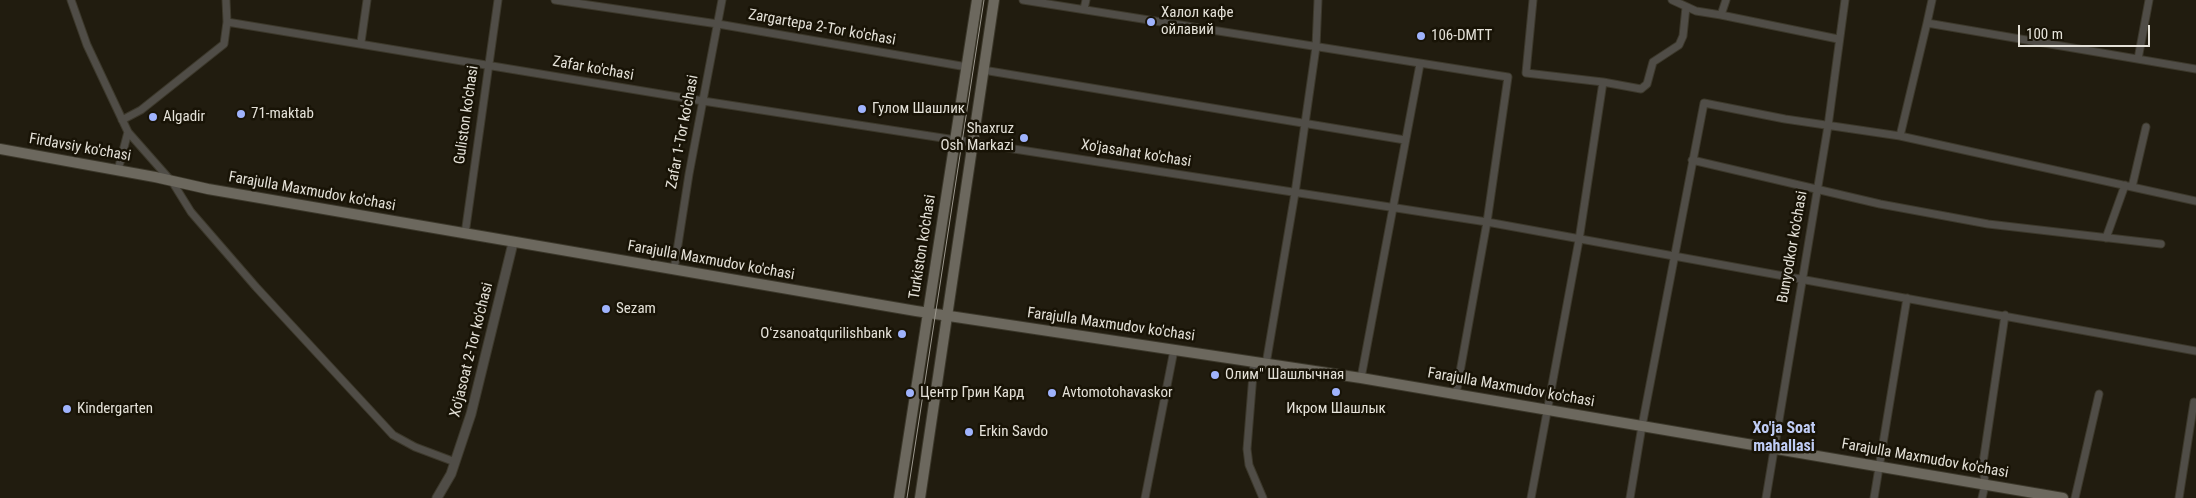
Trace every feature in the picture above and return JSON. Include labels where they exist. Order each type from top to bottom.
[{"type":"main road","name":"Turkiston ko'chasi","points":[[899,498],[977,0]]},
{"type":"main road","points":[[920,498],[994,0]]},
{"type":"main road","name":"Firdavsiy ko'chasi","points":[[0,149],[155,177]]},
{"type":"main road","name":"Farajulla Maxmudov ko'chasi","points":[[155,177],[174,183],[513,243],[928,313],[1362,378],[2063,498]]},
{"type":"street","points":[[71,0],[84,37],[128,132],[174,183],[191,212],[256,287],[394,435],[415,447],[455,462]]},
{"type":"street","points":[[122,120],[141,110],[224,44],[227,22],[226,0]]},
{"type":"street","points":[[361,42],[367,0]]},
{"type":"street","name":"Guliston ko'chasi","points":[[465,234],[498,0]]},
{"type":"street","name":"Zargartepa 2-Tor ko'chasi","points":[[555,0],[718,24],[967,68]]},
{"type":"street","name":"Zafar 1-Tor ko'chasi","points":[[674,270],[722,0]]},
{"type":"street","points":[[1023,0],[1508,77],[1487,222],[1456,394]]},
{"type":"street","points":[[1084,9],[1086,0]]},
{"type":"street","points":[[1266,364],[1295,193],[1316,47],[1318,0]]},
{"type":"street","points":[[1534,0],[1526,73],[1603,82],[1641,89],[1645,88],[1653,62],[1679,45],[1683,36],[1686,7]]},
{"type":"street","points":[[1672,0],[1696,12],[1720,15],[1838,39]]},
{"type":"street","points":[[1720,15],[1726,0]]},
{"type":"street","name":"Bunyodkor ko'chasi","points":[[1766,498],[1772,448],[1828,126],[1838,39],[1845,0]]},
{"type":"street","points":[[1900,136],[1932,0]]},
{"type":"street","points":[[2138,59],[2149,0]]},
{"type":"street","name":"Zafar ko'chasi","points":[[227,22],[361,42],[703,101],[956,139]]},
{"type":"street","points":[[1927,23],[2196,69]]},
{"type":"street","points":[[1362,378],[1420,64]]},
{"type":"street","points":[[983,70],[1405,140]]},
{"type":"street","points":[[1531,498],[1579,240],[1603,82]]},
{"type":"street","points":[[1630,498],[1704,103],[1828,126],[1900,136],[2196,201]]},
{"type":"street","points":[[2106,238],[2128,186],[2146,127]]},
{"type":"street","points":[[118,170],[128,132]]},
{"type":"street","name":"Xo'jasahat ko'chasi","points":[[956,139],[1487,222],[2196,351]]},
{"type":"street","points":[[1692,160],[1744,170],[1817,190],[1880,204],[1988,224],[2161,244]]},
{"type":"street","name":"Xo'jasoat 2-Tor ko'chasi","points":[[437,498],[455,462],[472,414],[513,243]]},
{"type":"street","points":[[1874,498],[1907,298]]},
{"type":"street","points":[[1982,498],[1985,484],[1983,463],[2006,315]]},
{"type":"street","points":[[1145,498],[1174,350]]},
{"type":"street","points":[[1254,362],[1247,449],[1249,465],[1263,498]]},
{"type":"street","points":[[2075,498],[2099,394]]},
{"type":"street","points":[[2178,498],[2194,402]]},
{"type":"tram line","points":[[907,498],[984,0]]},
{"type":"place","name":"Халол кафе ойлавий","points":[[1151,22]]},
{"type":"place","name":"106-DMTT","points":[[1421,36]]},
{"type":"place","name":"Гулом Шашлик","points":[[862,109]]},
{"type":"place","name":"71-maktab","points":[[241,114]]},
{"type":"place","name":"Algadir","points":[[153,117]]},
{"type":"place","name":"Shaxruz Osh Markazi","points":[[1024,138]]},
{"type":"place","name":"Sezam","points":[[606,309]]},
{"type":"place","name":"Oʻzsanoatqurilishbank","points":[[902,334]]},
{"type":"place","name":"Олим\" Шашлычная","points":[[1215,375]]},
{"type":"place","name":"Икром Шашлык","points":[[1336,392]]},
{"type":"place","name":"Центр Грин Кард","points":[[910,393]]},
{"type":"place","name":"Avtomotohavaskor","points":[[1052,393]]},
{"type":"place","name":"Kindergarten","points":[[67,409]]},
{"type":"place","name":"Erkin Savdo","points":[[969,432]]},
{"type":"district","name":"Xo'ja Soat mahallasi","points":[[1784,438]]}]
